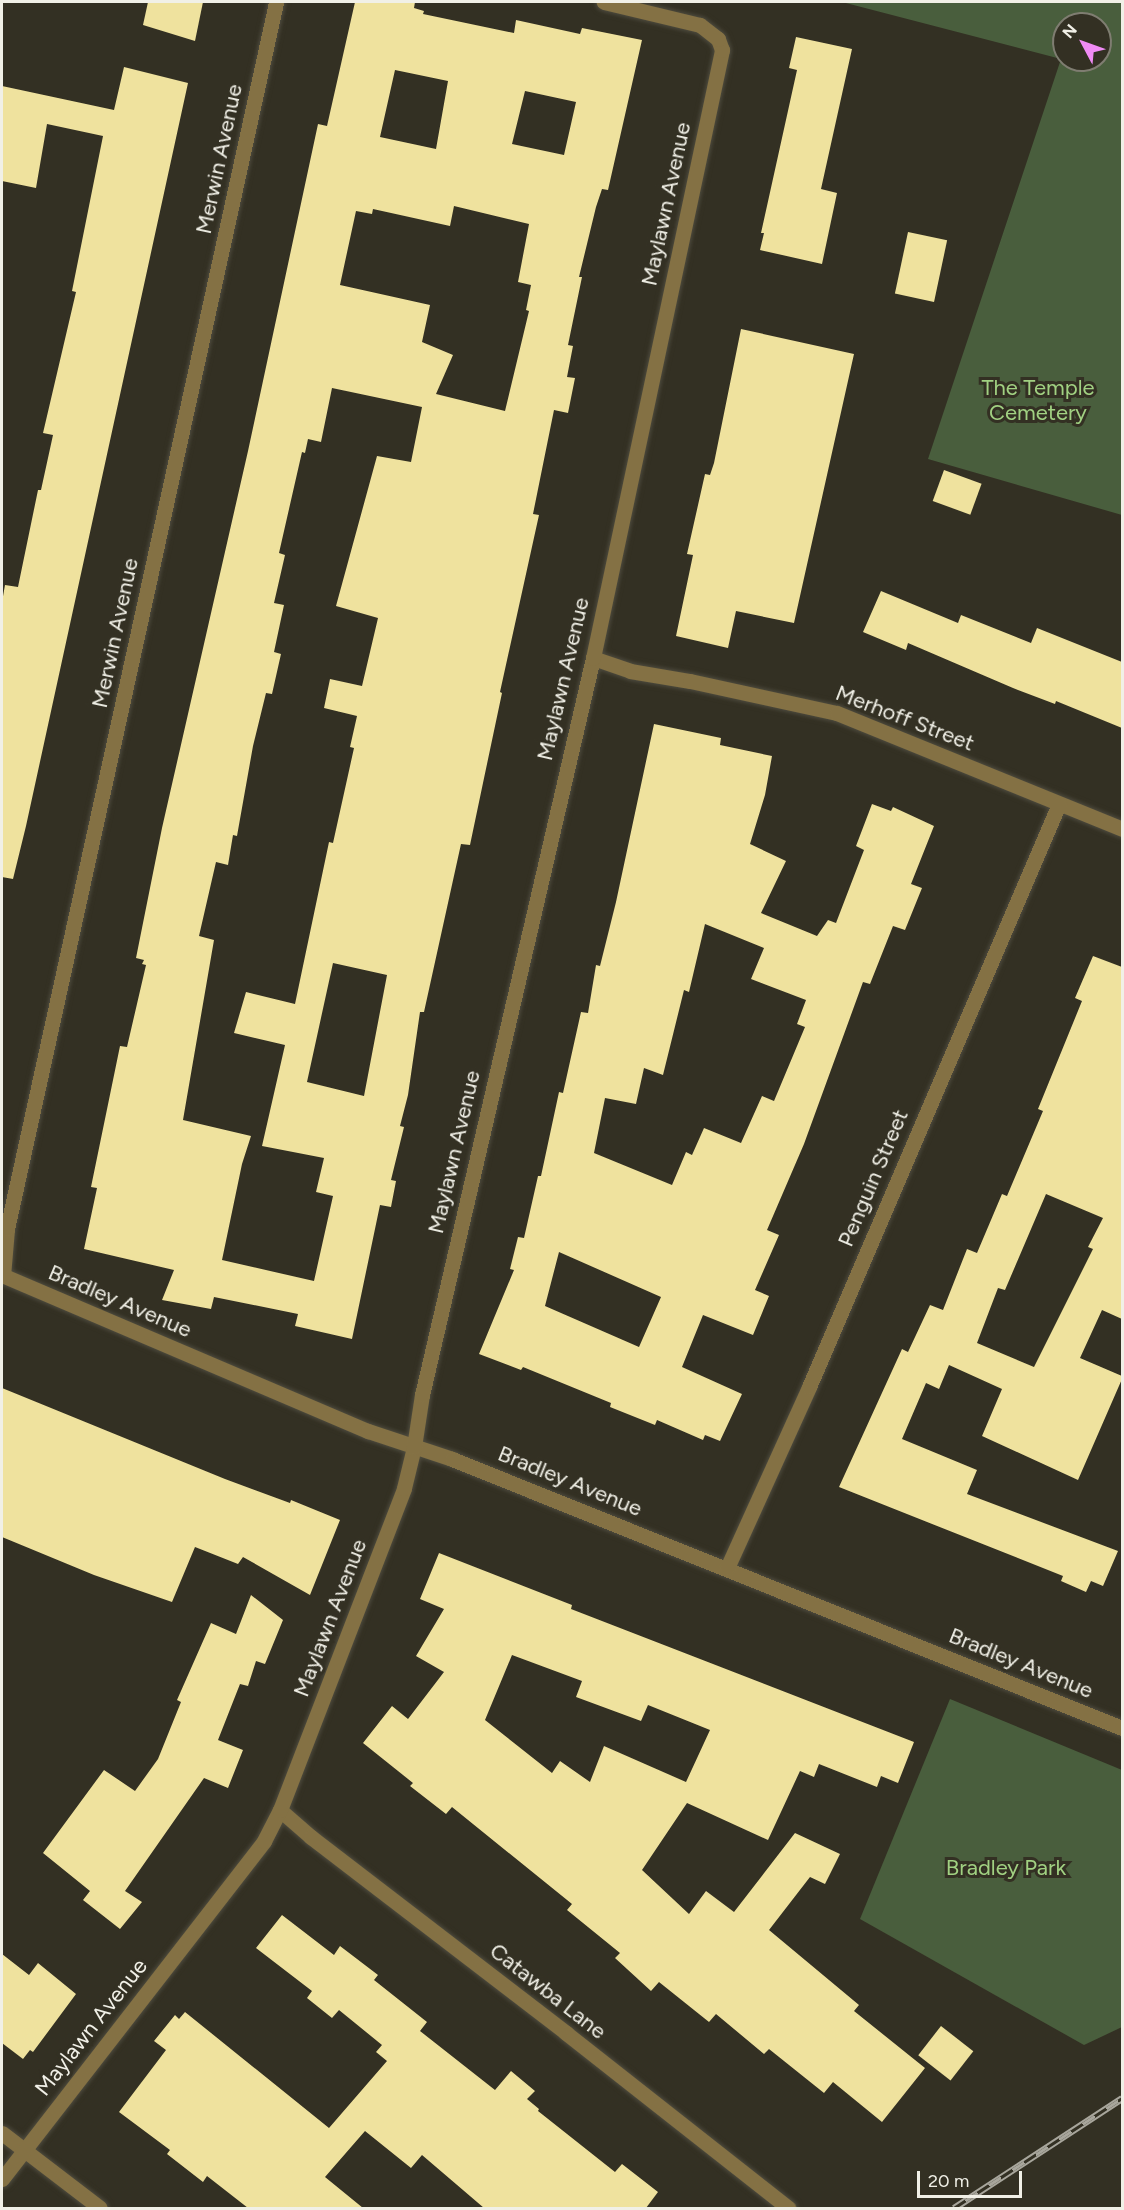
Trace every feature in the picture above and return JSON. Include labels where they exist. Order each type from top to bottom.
[{"type":"street","name":"Merwin Avenue","points":[[2,1275],[7,1229],[276,2]]},
{"type":"street","name":"Maylawn Avenue","points":[[2,2179],[264,1841],[280,1810],[404,1488],[414,1447],[422,1395],[580,706],[593,658],[722,50],[718,39],[700,25],[604,2]]},
{"type":"street","name":"Merhoff Street","points":[[593,658],[630,671],[690,681],[837,713],[1122,829]]},
{"type":"street","name":"Penguin Street","points":[[727,1568],[809,1387],[1059,804]]},
{"type":"street","name":"Bradley Avenue","points":[[2,1275],[368,1431],[452,1459],[1122,1728]]},
{"type":"street","name":"Catawba Lane","points":[[280,1810],[311,1837],[788,2208]]},
{"type":"street","points":[[2,2133],[100,2208]]},
{"type":"green space","name":"The Temple Cemetery","points":[[842,2],[1122,2],[1122,515],[928,459],[1057,72],[1112,72],[1112,12],[1052,12],[1052,57]]},
{"type":"green space","name":"Bradley Park","points":[[950,1699],[1122,1770],[1122,2027],[1084,2045],[860,1919]]},
{"type":"building","points":[[148,2],[203,2],[195,41],[143,25]]},
{"type":"building","points":[[355,2],[415,2],[414,8],[424,11],[423,14],[514,33],[516,20],[580,34],[582,28],[642,40],[608,190],[602,189],[596,207],[579,277],[582,277],[568,345],[573,346],[567,377],[575,378],[568,413],[554,410],[533,514],[539,515],[500,692],[502,693],[470,845],[461,844],[424,1012],[420,1012],[408,1095],[400,1126],[404,1127],[391,1180],[396,1181],[391,1207],[380,1205],[352,1339],[295,1326],[298,1314],[214,1297],[211,1309],[162,1300],[174,1270],[84,1249],[97,1188],[91,1187],[120,1046],[127,1047],[146,965],[142,964],[144,960],[136,958],[162,828],[248,451],[318,124],[327,126]],"holes":[[[395,70],[448,81],[436,149],[380,137]],[[525,91],[576,102],[564,155],[512,144]],[[454,206],[529,224],[518,282],[531,285],[526,310],[529,311],[505,411],[436,394],[453,355],[422,342],[430,305],[340,285],[356,211],[372,214],[373,209],[450,226]],[[332,388],[422,407],[411,462],[377,456],[336,606],[378,618],[362,686],[330,679],[324,708],[357,716],[350,747],[354,748],[333,843],[329,842],[295,1004],[246,992],[234,1033],[285,1045],[262,1146],[324,1158],[316,1192],[333,1196],[314,1281],[222,1260],[242,1164],[251,1136],[183,1120],[214,940],[199,936],[216,862],[228,865],[233,835],[237,836],[253,746],[266,693],[272,694],[281,654],[274,652],[284,605],[274,603],[285,555],[279,553],[302,452],[305,453],[308,439],[321,442]],[[333,963],[387,975],[364,1096],[307,1082]]]},
{"type":"building","points":[[796,37],[852,49],[821,189],[837,193],[822,264],[760,250],[764,233],[761,233],[797,70],[789,68]]},
{"type":"building","points":[[124,67],[188,83],[13,879],[2,877],[2,602],[5,585],[18,587],[38,490],[41,490],[53,435],[43,433],[76,292],[72,291],[103,136],[47,124],[36,188],[2,181],[2,86],[114,110]]},
{"type":"building","points":[[908,232],[947,240],[934,302],[895,294]]},
{"type":"building","points":[[741,329],[854,354],[794,623],[736,611],[728,648],[676,636],[693,555],[687,554],[705,474],[710,475],[714,463]]},
{"type":"building","points":[[944,470],[982,484],[970,515],[933,501]]},
{"type":"building","points":[[881,591],[958,623],[961,615],[1031,643],[1037,628],[1122,662],[1122,728],[1056,701],[1055,704],[1013,688],[908,643],[906,650],[863,632]]},
{"type":"building","points":[[654,724],[721,738],[720,745],[772,756],[765,795],[750,844],[786,861],[761,913],[817,936],[828,920],[836,923],[864,850],[856,846],[872,804],[891,811],[893,807],[934,826],[911,884],[922,888],[905,930],[893,926],[870,984],[863,982],[804,1144],[767,1230],[779,1235],[755,1290],[769,1296],[753,1335],[703,1315],[682,1367],[742,1394],[720,1441],[705,1435],[703,1440],[657,1420],[655,1425],[610,1407],[611,1403],[523,1367],[521,1370],[479,1354],[514,1270],[510,1269],[518,1237],[524,1238],[538,1176],[541,1176],[559,1092],[563,1093],[581,1012],[588,1013],[596,965],[600,966]],"holes":[[[705,924],[764,948],[751,979],[806,1000],[797,1024],[805,1027],[774,1101],[762,1096],[741,1143],[704,1128],[692,1155],[686,1152],[672,1185],[594,1153],[605,1098],[636,1104],[644,1068],[663,1075],[684,990],[689,992]],[[559,1252],[661,1297],[639,1347],[545,1306]]]},
{"type":"building","points":[[1093,956],[1122,967],[1122,1319],[1102,1310],[1080,1358],[1122,1376],[1122,1379],[1078,1480],[982,1436],[1002,1389],[949,1365],[939,1389],[926,1383],[902,1439],[977,1470],[967,1494],[1118,1551],[1103,1586],[1091,1581],[1086,1592],[1061,1581],[1063,1576],[839,1487],[902,1349],[908,1352],[930,1305],[943,1310],[967,1249],[977,1253],[1002,1194],[1007,1196],[1043,1111],[1038,1109],[1082,1001],[1075,998]],"holes":[[[1046,1194],[1103,1218],[1088,1247],[1093,1249],[1034,1367],[977,1343],[998,1288],[1005,1290]]]},
{"type":"building","points":[[2,1388],[225,1479],[290,1503],[291,1500],[340,1520],[310,1595],[243,1557],[238,1564],[195,1547],[172,1602],[94,1575],[2,1537]]},
{"type":"building","points":[[439,1553],[572,1605],[571,1609],[914,1742],[898,1783],[881,1776],[877,1787],[819,1764],[814,1777],[800,1771],[768,1840],[687,1803],[642,1870],[689,1914],[706,1891],[734,1912],[795,1833],[840,1854],[825,1884],[810,1877],[769,1930],[859,2005],[854,2011],[925,2068],[882,2122],[833,2082],[824,2093],[769,2049],[764,2054],[716,2014],[709,2022],[659,1982],[651,1991],[615,1958],[620,1953],[567,1910],[572,1904],[452,1807],[446,1814],[410,1786],[413,1783],[363,1743],[392,1706],[408,1719],[444,1672],[416,1656],[444,1609],[420,1599]],"holes":[[[512,1655],[582,1681],[576,1697],[641,1721],[648,1705],[710,1730],[686,1782],[604,1746],[590,1782],[560,1761],[552,1773],[485,1720]]]},
{"type":"building","points":[[251,1595],[283,1620],[265,1664],[256,1661],[248,1686],[240,1684],[218,1740],[243,1750],[228,1788],[204,1778],[125,1891],[142,1902],[120,1929],[83,1900],[90,1891],[43,1853],[104,1770],[135,1791],[158,1759],[181,1702],[177,1700],[211,1623],[236,1634]]},
{"type":"building","points":[[282,1915],[334,1955],[340,1946],[378,1975],[374,1980],[427,2022],[420,2031],[495,2090],[511,2071],[535,2091],[527,2099],[539,2109],[538,2111],[615,2172],[622,2164],[658,2192],[646,2208],[484,2208],[422,2155],[411,2168],[365,2131],[325,2177],[363,2208],[248,2208],[207,2176],[203,2182],[167,2154],[170,2150],[119,2112],[166,2050],[154,2041],[175,2015],[179,2019],[185,2012],[329,2128],[387,2061],[376,2052],[382,2045],[339,2010],[332,2018],[307,1998],[312,1991],[256,1948]]},
{"type":"building","points":[[2,1954],[29,1975],[38,1963],[76,1994],[33,2052],[30,2050],[23,2059],[2,2043]]},
{"type":"building","points":[[941,2026],[973,2051],[951,2080],[918,2055]]},
{"type":"railway","points":[[954,2208],[1122,2098]]}]
